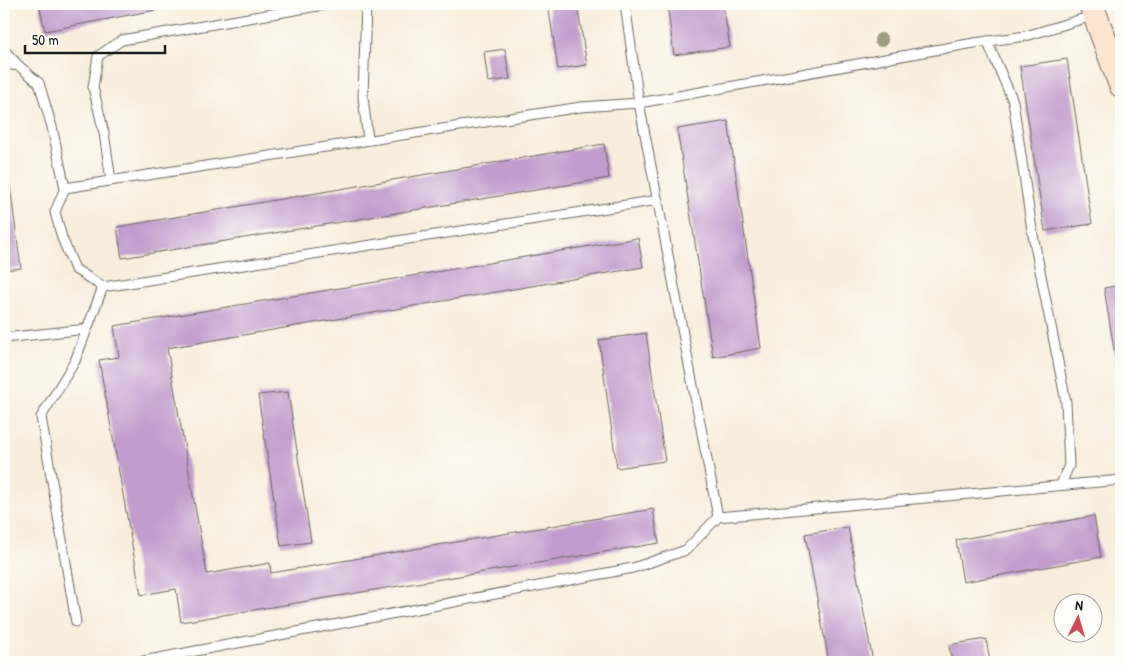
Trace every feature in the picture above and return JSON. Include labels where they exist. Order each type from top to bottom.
[{"type":"main road","points":[[1093,9],[1116,59],[1121,86]]},
{"type":"lane","points":[[112,180],[104,133],[93,87],[98,56],[122,40],[329,4]]},
{"type":"lane","points":[[366,4],[363,97],[368,140]]},
{"type":"lane","points":[[625,4],[640,103],[718,516]]},
{"type":"lane","points":[[66,188],[581,107],[640,103],[1026,36],[1093,9]]},
{"type":"lane","points":[[987,42],[1013,101],[1032,230],[1066,402],[1069,465],[1061,485]]},
{"type":"lane","points":[[4,50],[38,83],[52,127],[66,188],[55,212],[62,238],[75,269],[103,286],[658,200]]},
{"type":"lane","points":[[4,64],[19,66]]},
{"type":"lane","points":[[76,622],[41,417],[75,361],[103,286]]},
{"type":"lane","points":[[4,338],[87,329]]},
{"type":"lane","points":[[138,662],[633,568],[686,550],[718,516],[1121,480]]},
{"type":"building","points":[[39,4],[182,4],[182,5],[45,31]]},
{"type":"building","points":[[548,4],[577,4],[587,65],[558,69]]},
{"type":"building","points":[[667,4],[723,4],[730,47],[674,55]]},
{"type":"building","points":[[505,49],[510,79],[488,82],[484,52]]},
{"type":"building","points":[[1067,59],[1092,224],[1045,231],[1020,66]]},
{"type":"building","points":[[728,121],[761,348],[713,357],[677,129]]},
{"type":"building","points":[[604,144],[609,178],[122,258],[117,227]]},
{"type":"building","points":[[4,150],[21,268],[4,270]]},
{"type":"building","points":[[638,238],[643,267],[167,348],[207,574],[270,563],[271,573],[653,509],[659,543],[181,622],[176,589],[141,595],[99,360],[119,357],[114,326]]},
{"type":"building","points":[[1121,285],[1121,386],[1120,386],[1104,288]]},
{"type":"building","points":[[646,333],[665,461],[617,468],[599,340]]},
{"type":"building","points":[[288,392],[311,542],[281,546],[258,395]]},
{"type":"building","points":[[1094,516],[1101,557],[963,582],[956,540]]},
{"type":"building","points":[[848,527],[873,662],[829,662],[805,534]]},
{"type":"building","points":[[986,639],[990,662],[952,662],[949,645]]}]
